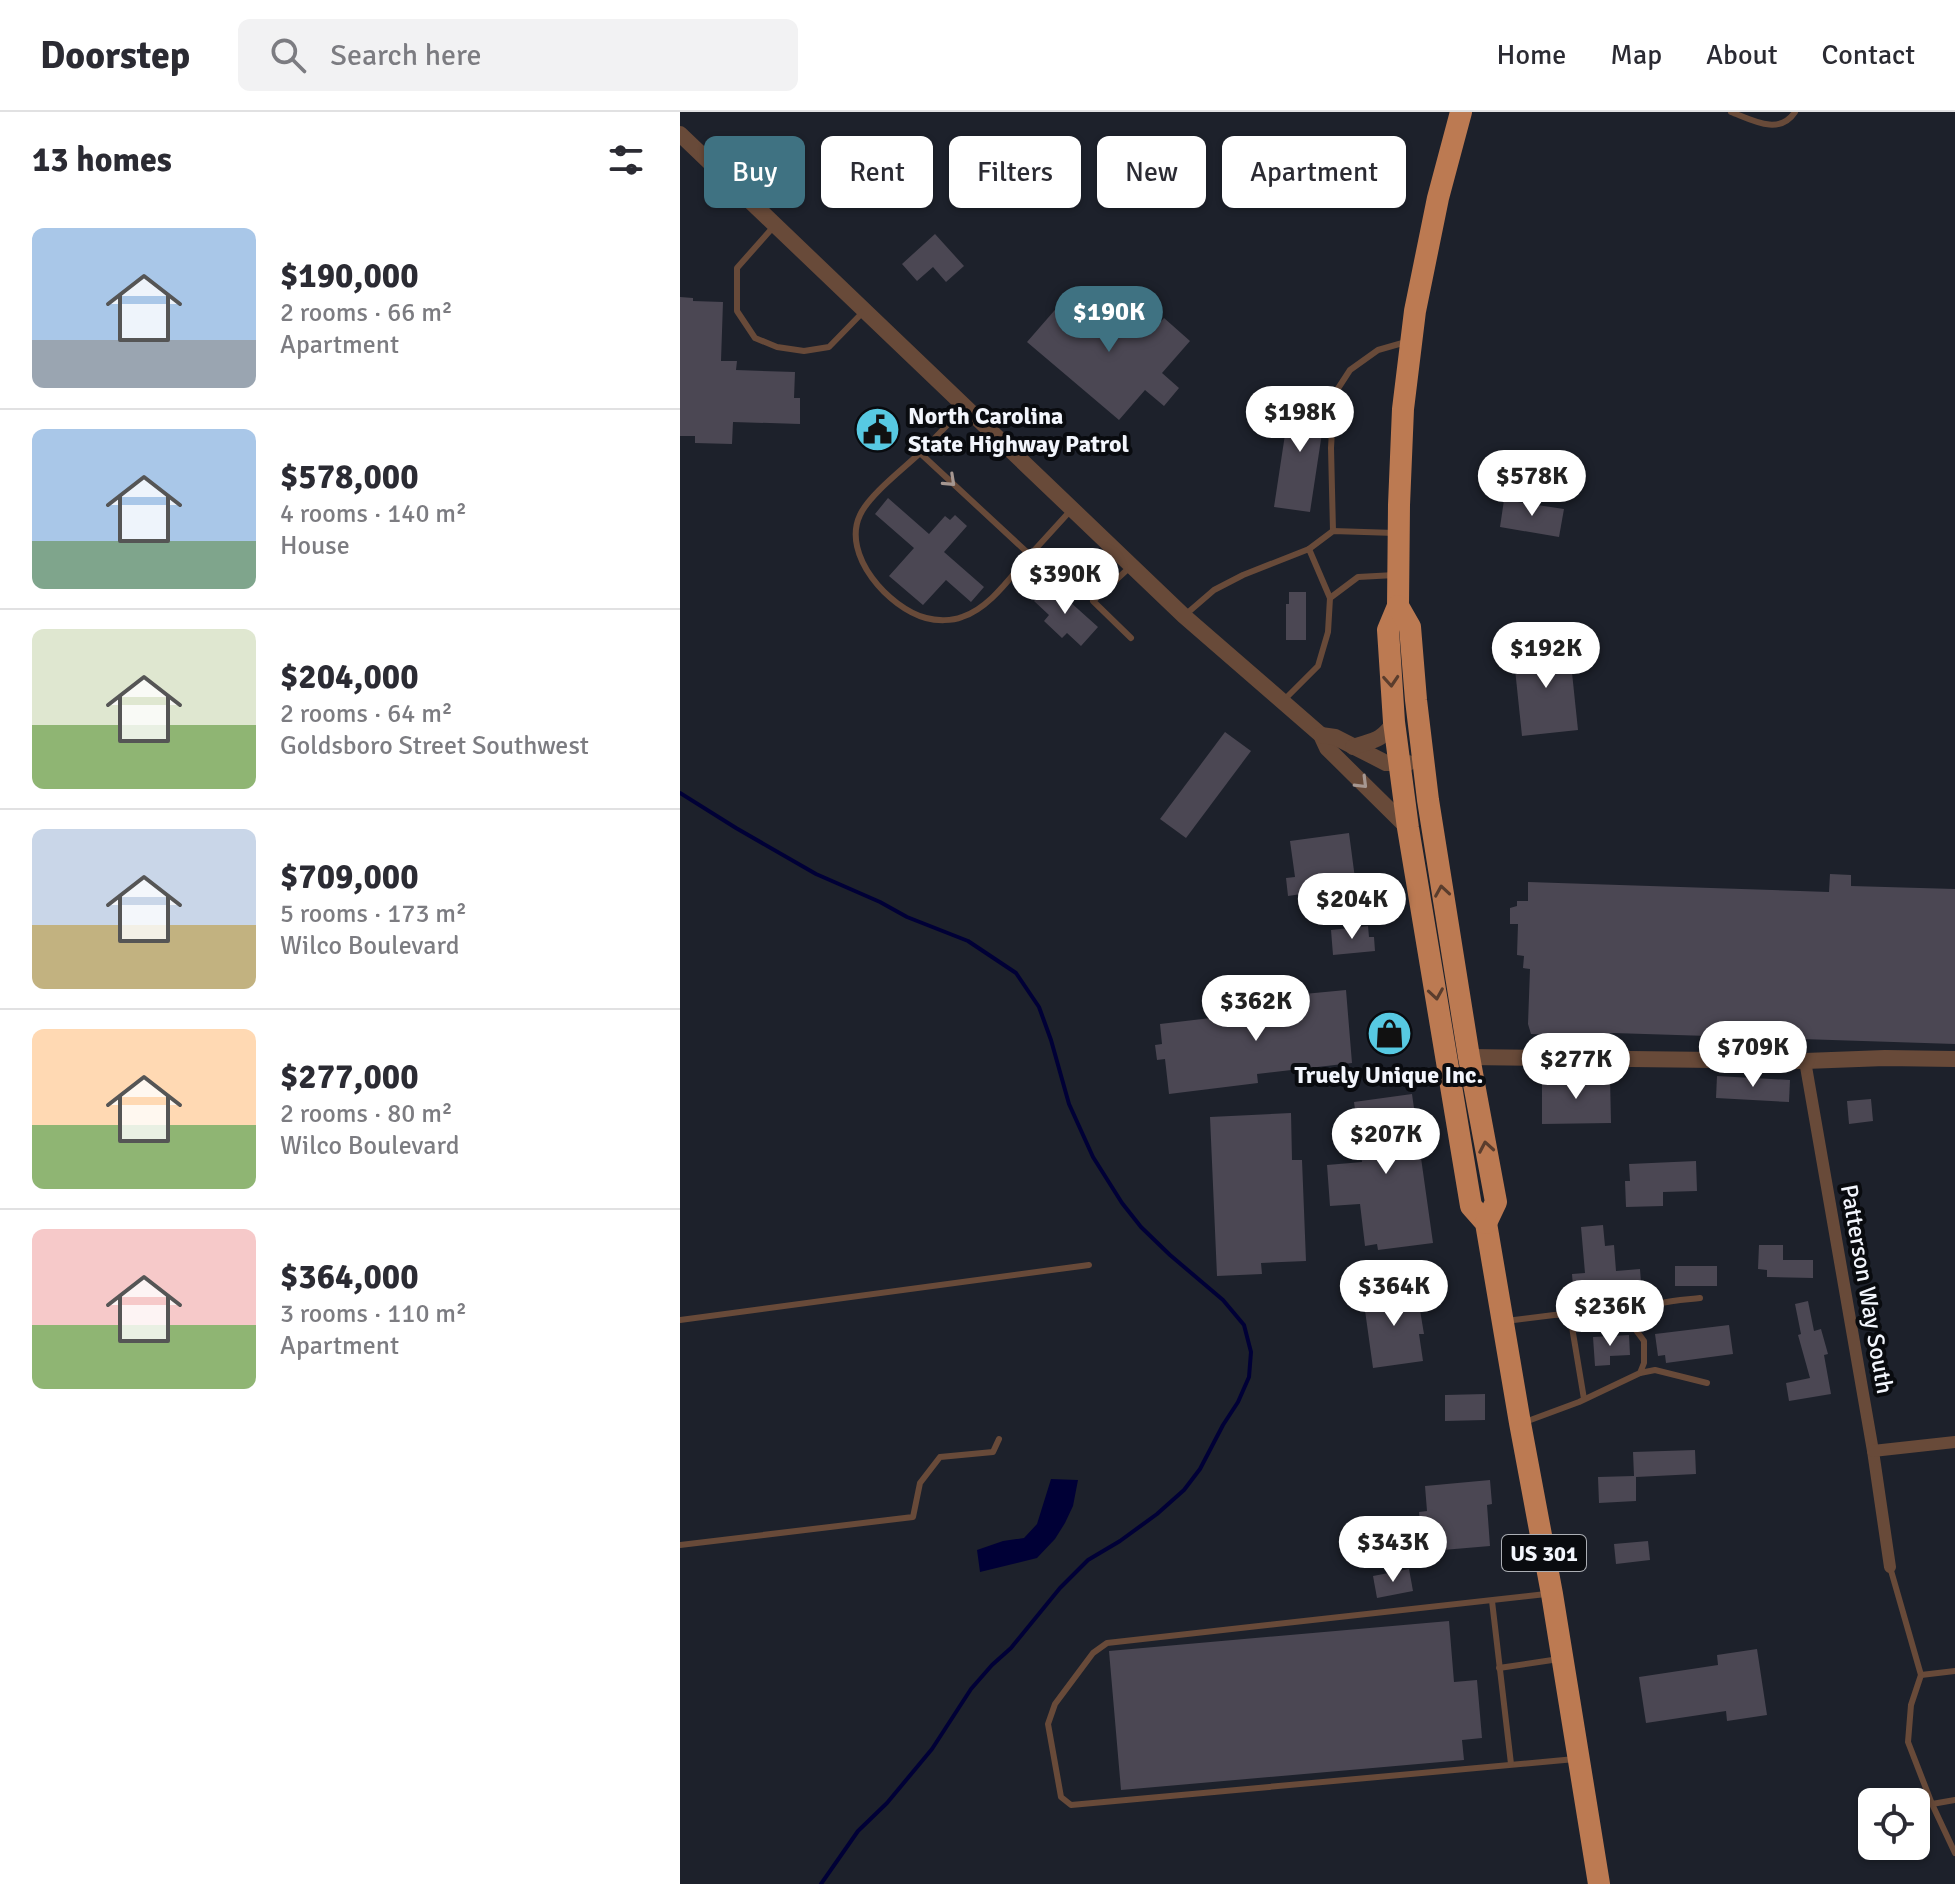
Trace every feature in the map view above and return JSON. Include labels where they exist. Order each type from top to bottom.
[{"type":"highway","name":"US 301","points":[[1461,112],[1438,198],[1415,311],[1403,409],[1398,606],[1388,630],[1394,722],[1408,828],[1471,1206],[1486,1223],[1552,1594],[1599,1884]]},
{"type":"highway","name":"US 301","points":[[1398,606],[1410,627],[1423,761],[1469,1057],[1496,1202],[1486,1223]]},
{"type":"street","points":[[680,134],[1184,616],[1321,735],[1327,748],[1408,828]]},
{"type":"street","points":[[1353,747],[1377,740],[1394,722]]},
{"type":"street","points":[[1321,735],[1335,737],[1386,763],[1423,761]]},
{"type":"street","points":[[1469,1057],[1805,1061],[1955,1059]]},
{"type":"street","name":"Patterson Way South","points":[[1805,1061],[1873,1451],[1890,1567]]},
{"type":"street","points":[[1873,1451],[1955,1442]]},
{"type":"lane","points":[[1731,112],[1769,126],[1791,118],[1795,112]]},
{"type":"lane","points":[[775,225],[737,268],[737,311],[755,338],[777,347],[804,351],[829,347],[864,310]]},
{"type":"lane","points":[[1333,531],[1331,448],[1337,390],[1350,370],[1378,350],[1411,341]]},
{"type":"lane","points":[[965,407],[867,503],[859,517],[856,537],[861,558],[875,584],[894,601],[927,619],[963,617],[990,599],[1072,509]]},
{"type":"lane","points":[[920,453],[1030,555]]},
{"type":"lane","points":[[1184,616],[1214,590],[1309,549],[1333,531],[1398,533]]},
{"type":"lane","points":[[1283,701],[1318,666],[1328,632],[1330,598],[1309,549]]},
{"type":"lane","points":[[1131,638],[1093,601],[1132,565]]},
{"type":"lane","points":[[1330,598],[1358,577],[1398,575]]},
{"type":"lane","points":[[680,1320],[1089,1265]]},
{"type":"lane","points":[[1627,1318],[1657,1302],[1700,1298]]},
{"type":"lane","points":[[1502,1322],[1613,1313],[1627,1318],[1644,1341],[1644,1363],[1640,1373]]},
{"type":"lane","points":[[1570,1315],[1584,1399]]},
{"type":"lane","points":[[1520,1423],[1584,1399],[1640,1373],[1655,1370],[1707,1383]]},
{"type":"lane","points":[[680,1545],[913,1517],[920,1483],[940,1457],[993,1452],[999,1439]]},
{"type":"lane","points":[[1890,1567],[1921,1675],[1911,1705],[1908,1742],[1955,1853]]},
{"type":"lane","points":[[1552,1594],[1107,1643],[1093,1653],[1055,1704],[1048,1724],[1061,1797],[1071,1805],[1579,1758]]},
{"type":"lane","points":[[1492,1601],[1511,1764]]},
{"type":"lane","points":[[1499,1668],[1562,1658]]},
{"type":"lane","points":[[1921,1675],[1955,1671]]},
{"type":"lane","points":[[1932,1804],[1955,1800]]},
{"type":"shaded area","points":[[1051,1479],[1078,1480],[1073,1506],[1055,1539],[1037,1558],[980,1572],[977,1550],[1024,1538],[1037,1524]]},
{"type":"building","points":[[935,234],[964,266],[946,282],[933,267],[917,281],[902,264]]},
{"type":"building","points":[[1074,288],[1102,312],[1099,316],[1120,333],[1135,315],[1153,331],[1164,318],[1190,341],[1162,373],[1179,388],[1164,406],[1145,390],[1119,420],[1027,342]]},
{"type":"building","points":[[680,297],[693,298],[693,301],[723,302],[721,361],[737,361],[736,370],[795,372],[794,398],[800,398],[800,424],[733,422],[732,444],[695,443],[695,436],[680,436]]},
{"type":"building","points":[[1291,395],[1327,400],[1310,512],[1274,507]]},
{"type":"building","points":[[888,498],[929,534],[945,516],[950,520],[955,515],[967,526],[944,552],[984,587],[971,602],[946,580],[923,605],[889,576],[914,548],[875,514]]},
{"type":"building","points":[[1504,500],[1564,509],[1559,537],[1500,527]]},
{"type":"building","points":[[1050,584],[1098,627],[1081,646],[1067,633],[1062,638],[1044,621],[1049,615],[1034,601]]},
{"type":"building","points":[[1289,592],[1306,592],[1306,640],[1286,640]]},
{"type":"building","points":[[1569,644],[1578,730],[1522,736],[1513,650]]},
{"type":"building","points":[[1225,732],[1251,751],[1186,838],[1160,819]]},
{"type":"building","points":[[1349,833],[1356,886],[1288,896],[1286,878],[1295,877],[1290,841]]},
{"type":"building","points":[[1830,874],[1851,875],[1851,886],[1955,889],[1955,1044],[1613,1033],[1581,1040],[1580,1036],[1531,1034],[1528,1024],[1530,969],[1523,968],[1524,956],[1517,955],[1518,924],[1510,924],[1510,908],[1517,906],[1517,901],[1528,901],[1528,882],[1829,892]]},
{"type":"building","points":[[1368,926],[1369,937],[1374,937],[1375,951],[1333,955],[1331,930]]},
{"type":"building","points":[[1346,990],[1352,1063],[1257,1074],[1258,1083],[1169,1094],[1165,1059],[1157,1060],[1155,1045],[1162,1044],[1160,1024],[1253,1013],[1252,1007],[1304,1000],[1304,994]]},
{"type":"building","points":[[1397,1022],[1399,1046],[1379,1048],[1377,1024]]},
{"type":"building","points":[[1717,1076],[1790,1080],[1789,1102],[1716,1098]]},
{"type":"building","points":[[1610,1078],[1611,1123],[1542,1124],[1542,1079]]},
{"type":"building","points":[[1412,1094],[1433,1243],[1378,1250],[1377,1244],[1365,1246],[1360,1204],[1330,1206],[1327,1165],[1362,1162],[1354,1102]]},
{"type":"building","points":[[1871,1099],[1873,1121],[1849,1124],[1847,1101]]},
{"type":"building","points":[[1291,1113],[1292,1160],[1302,1160],[1306,1261],[1261,1263],[1262,1274],[1217,1276],[1210,1117]]},
{"type":"building","points":[[1696,1161],[1697,1191],[1663,1192],[1663,1206],[1626,1207],[1625,1181],[1630,1181],[1629,1164]]},
{"type":"building","points":[[1603,1225],[1605,1246],[1614,1245],[1616,1271],[1640,1269],[1642,1295],[1574,1299],[1572,1274],[1585,1273],[1581,1227]]},
{"type":"building","points":[[1759,1245],[1783,1245],[1783,1260],[1813,1260],[1813,1278],[1767,1277],[1767,1270],[1758,1269]]},
{"type":"building","points":[[1675,1266],[1717,1266],[1717,1286],[1675,1286]]},
{"type":"building","points":[[1412,1289],[1415,1311],[1420,1310],[1424,1334],[1419,1334],[1423,1361],[1373,1368],[1363,1296]]},
{"type":"building","points":[[1808,1301],[1814,1331],[1821,1329],[1828,1354],[1824,1355],[1831,1394],[1789,1401],[1786,1383],[1810,1378],[1798,1335],[1801,1334],[1795,1304]]},
{"type":"building","points":[[1729,1325],[1733,1354],[1666,1363],[1665,1355],[1658,1356],[1655,1334]]},
{"type":"building","points":[[1629,1335],[1630,1355],[1610,1356],[1610,1365],[1595,1366],[1593,1337]]},
{"type":"building","points":[[1485,1394],[1485,1420],[1445,1421],[1445,1395]]},
{"type":"building","points":[[1695,1450],[1696,1474],[1636,1477],[1636,1501],[1599,1503],[1598,1477],[1634,1476],[1633,1452]]},
{"type":"building","points":[[1490,1480],[1492,1504],[1487,1505],[1490,1546],[1443,1550],[1442,1543],[1431,1544],[1430,1534],[1421,1535],[1419,1512],[1427,1511],[1425,1486]]},
{"type":"building","points":[[1648,1541],[1650,1560],[1616,1564],[1614,1544]]},
{"type":"building","points":[[1409,1569],[1413,1591],[1377,1598],[1373,1576]]},
{"type":"building","points":[[1449,1621],[1454,1682],[1477,1680],[1482,1738],[1462,1740],[1464,1760],[1121,1790],[1109,1651]]},
{"type":"building","points":[[1757,1649],[1767,1715],[1727,1721],[1726,1711],[1646,1723],[1639,1677],[1718,1665],[1717,1655]]},
{"type":"waterway","points":[[680,793],[816,874],[907,917],[968,941],[1016,973],[1039,1007],[1069,1104],[1093,1157],[1141,1227],[1223,1300],[1244,1325],[1251,1352],[1249,1377],[1238,1402],[1200,1469],[1184,1490],[1120,1541],[1088,1560],[1060,1588],[1011,1648],[971,1689],[932,1749],[887,1803],[858,1831],[821,1884]]},
{"type":"place","name":"North Carolina State Highway Patrol","points":[[877,430]]},
{"type":"place","name":"Truely Unique Inc.","points":[[1389,1033]]}]
